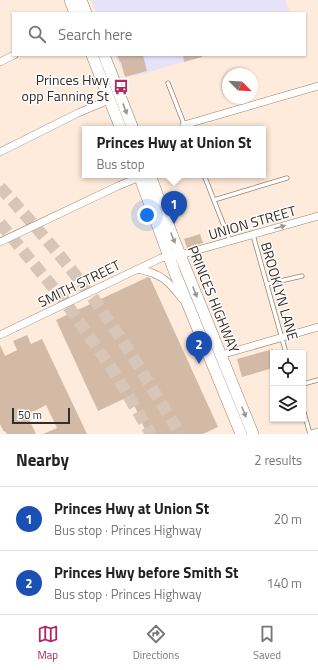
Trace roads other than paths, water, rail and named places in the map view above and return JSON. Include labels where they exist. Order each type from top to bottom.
[{"type":"highway","points":[[70,0],[75,12]]},
{"type":"highway","points":[[81,0],[86,12]]},
{"type":"highway","points":[[92,56],[111,99],[120,126]]},
{"type":"highway","points":[[104,56],[132,126]]},
{"type":"highway","name":"PRINCES HIGHWAY","points":[[144,178],[175,256],[221,355],[252,434]]},
{"type":"highway","name":"PRINCES HIGHWAY","points":[[175,256],[191,310],[241,434]]},
{"type":"street","points":[[0,62],[12,56]]},
{"type":"street","points":[[188,126],[318,86]]},
{"type":"street","points":[[0,152],[78,113],[111,99]]},
{"type":"street","points":[[0,242],[138,178]]},
{"type":"street","name":"UNION STREET","points":[[175,256],[318,216]]},
{"type":"street","name":"SMITH STREET","points":[[0,335],[159,259],[175,256]]},
{"type":"street","points":[[138,269],[155,273],[166,280],[191,310]]},
{"type":"street","points":[[221,355],[318,327]]},
{"type":"street","points":[[311,434],[318,432]]},
{"type":"lane","points":[[168,83],[185,126]]},
{"type":"lane","points":[[205,178],[230,241]]},
{"type":"lane","points":[[214,200],[287,178]]},
{"type":"lane","name":"BROOKLYN LANE","points":[[253,235],[285,350]]},
{"type":"lane","points":[[267,284],[302,276]]},
{"type":"lane","points":[[306,383],[318,380]]},
{"type":"lane","points":[[306,418],[311,434]]},
{"type":"tunnel","points":[[0,187],[54,248],[97,304],[134,359],[180,434]]},
{"type":"tunnel","points":[[0,223],[66,303],[114,372],[151,434]]},
{"type":"place","name":"Princes Hwy opp Fanning St","points":[[121,87]]},
{"type":"place","name":"Princes Hwy at Union St","points":[[174,224]]},
{"type":"place","name":"Princes Hwy before Smith St","points":[[199,364]]}]
